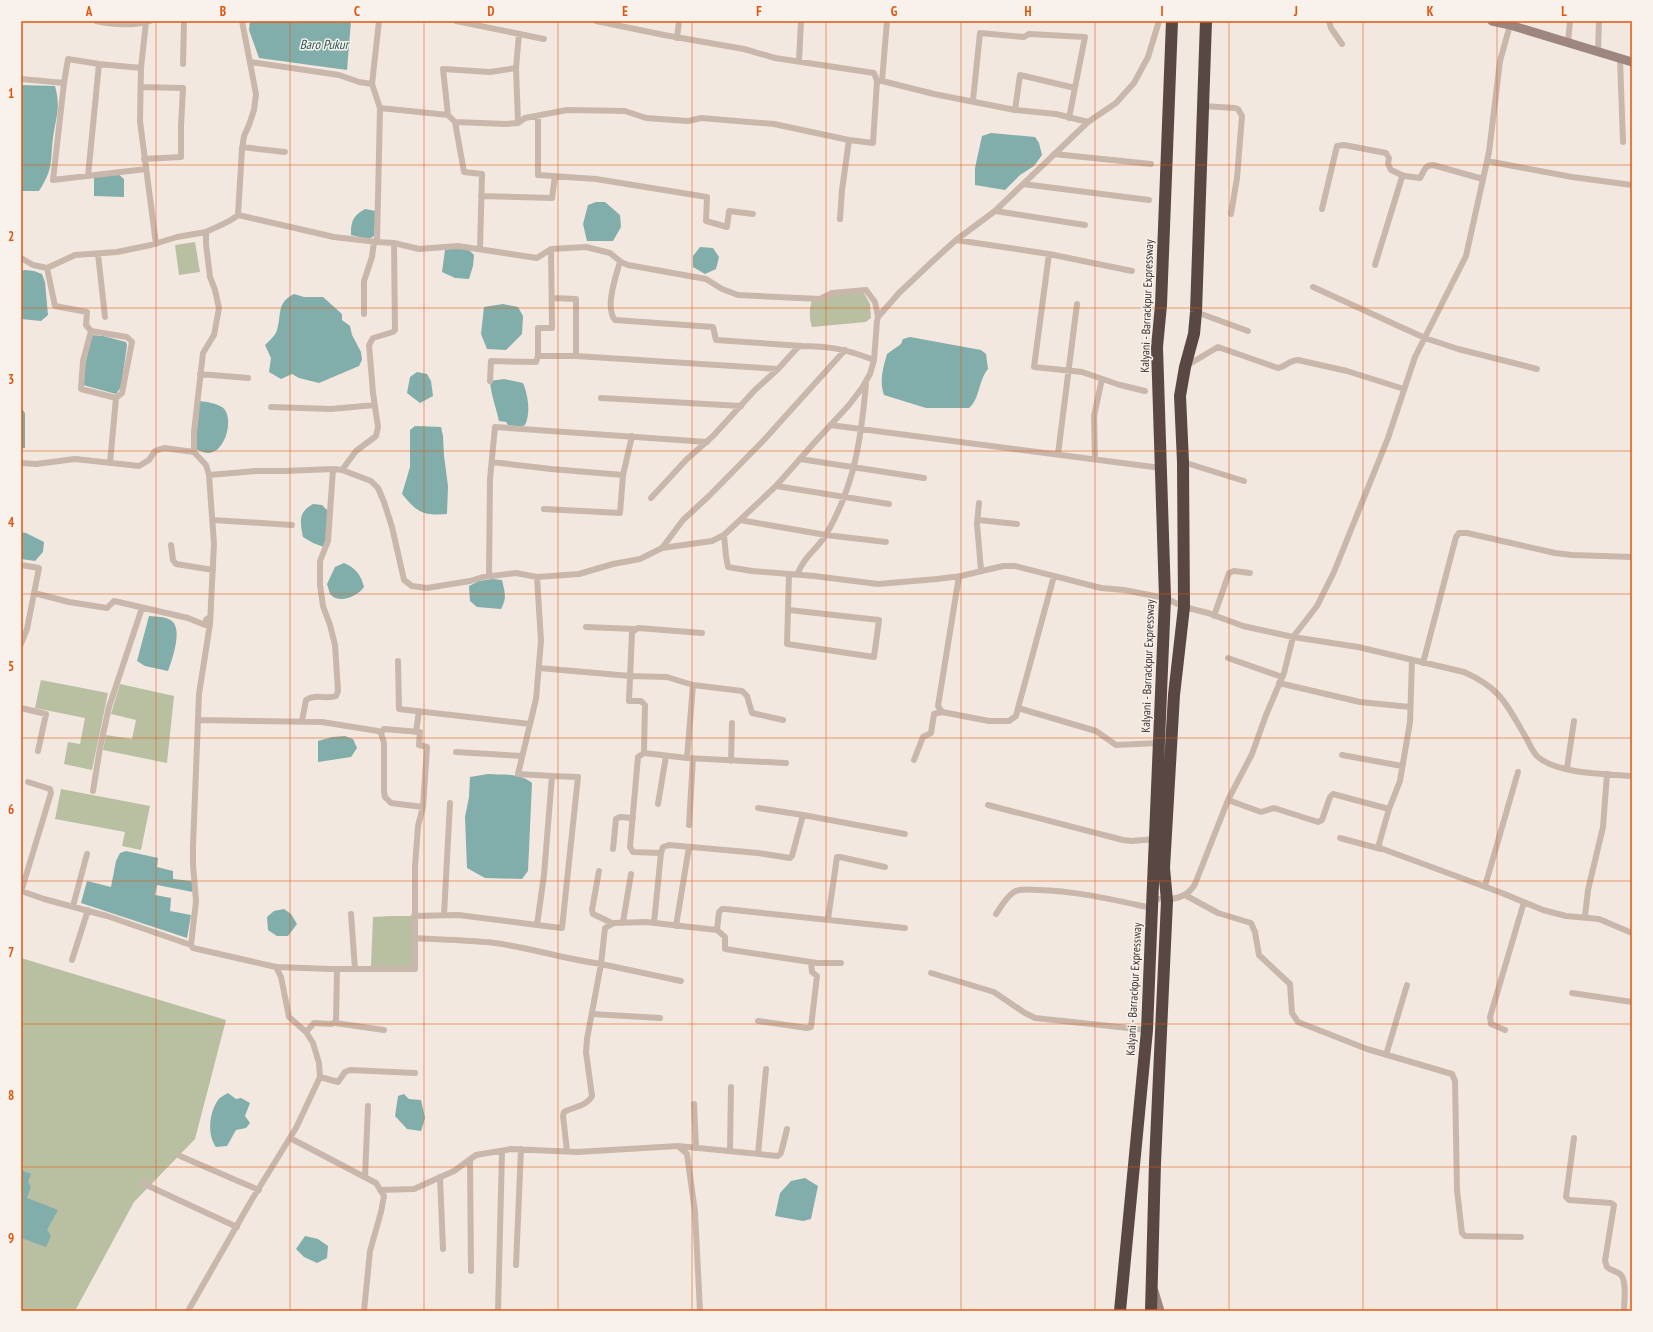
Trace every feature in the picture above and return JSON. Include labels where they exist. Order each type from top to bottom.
[{"type":"highway","name":"Kalyani - Barrackpur Expressway","points":[[1120,1311],[1147,1030],[1165,598],[1157,347],[1162,305],[1172,21]]},
{"type":"highway","points":[[1151,1311],[1167,901],[1165,860],[1174,695],[1184,607],[1183,462],[1180,396],[1185,367],[1194,334],[1196,312],[1206,21]]},
{"type":"main road","points":[[1494,21],[1510,24],[1632,62]]},
{"type":"main road","points":[[1152,1280],[1160,1311]]},
{"type":"main road","points":[[1116,1311],[1122,1286]]},
{"type":"street","points":[[96,21],[136,25],[148,22],[141,68],[140,121],[156,244]]},
{"type":"street","points":[[183,64],[184,21]]},
{"type":"street","points":[[21,258],[34,265],[47,268],[75,255],[117,252],[156,244],[177,237],[206,232],[216,226],[230,222],[238,215],[242,147],[244,136],[254,110],[256,94],[242,21]]},
{"type":"street","points":[[364,314],[364,281],[376,242],[380,108],[372,84],[379,21]]},
{"type":"street","points":[[456,21],[544,40]]},
{"type":"street","points":[[596,21],[677,38],[744,49],[775,58],[874,73],[879,81],[934,94],[973,100],[1015,110],[1056,114],[1088,122]]},
{"type":"street","points":[[677,38],[679,21]]},
{"type":"street","points":[[799,62],[801,21]]},
{"type":"street","points":[[455,122],[480,124],[518,123],[525,118],[538,117],[567,110],[625,111],[646,118],[688,121],[701,118],[779,125],[849,140],[874,142],[879,81],[887,21]]},
{"type":"street","points":[[878,317],[899,293],[956,240],[995,211],[1088,122],[1116,103],[1134,83],[1148,57],[1159,21]]},
{"type":"street","points":[[1329,21],[1331,28],[1342,44]]},
{"type":"street","points":[[1568,43],[1570,21]]},
{"type":"street","points":[[1598,52],[1599,21]]},
{"type":"street","points":[[996,914],[1008,897],[1014,892],[1021,890],[1075,892],[1152,903],[1167,901],[1185,895],[1191,891],[1228,800],[1252,754],[1281,680],[1293,638],[1317,606],[1334,572],[1373,477],[1415,357],[1466,256],[1487,161],[1500,61],[1510,24]]},
{"type":"street","points":[[973,100],[980,33],[1024,37],[1029,34],[1085,38],[1069,118]]},
{"type":"street","points":[[518,123],[516,68],[519,34]]},
{"type":"street","points":[[141,68],[68,59],[53,180],[146,169]]},
{"type":"street","points":[[1620,59],[1623,142]]},
{"type":"street","points":[[250,62],[339,75],[359,82],[372,84]]},
{"type":"street","points":[[88,176],[99,64]]},
{"type":"street","points":[[480,249],[482,174],[464,172],[455,122],[448,115],[443,69],[490,72],[516,68]]},
{"type":"street","points":[[1015,110],[1020,75],[1075,88]]},
{"type":"street","points":[[21,79],[64,83]]},
{"type":"street","points":[[140,87],[183,88],[181,157],[144,159]]},
{"type":"street","points":[[1203,106],[1235,108],[1238,109],[1242,116],[1237,178],[1231,214]]},
{"type":"street","points":[[380,108],[448,115]]},
{"type":"street","points":[[538,117],[538,175],[596,179],[708,197],[706,221],[727,227],[729,211],[753,214]]},
{"type":"street","points":[[840,219],[842,190],[849,140]]},
{"type":"street","points":[[1322,209],[1337,146],[1344,145],[1386,153],[1389,158],[1388,164],[1391,170],[1404,176],[1420,178],[1427,165],[1433,165],[1483,179]]},
{"type":"street","points":[[242,147],[285,152]]},
{"type":"street","points":[[1054,154],[1150,164]]},
{"type":"street","points":[[1487,161],[1572,177],[1632,185]]},
{"type":"street","points":[[481,196],[552,198],[555,176]]},
{"type":"street","points":[[1375,265],[1401,179],[1404,176]]},
{"type":"street","points":[[1023,184],[1149,200]]},
{"type":"street","points":[[995,211],[1085,225]]},
{"type":"street","points":[[238,215],[334,236],[394,243],[419,248],[458,246],[537,258],[551,249],[586,247],[610,252],[621,262],[628,264],[706,279],[722,289],[738,295],[820,299],[832,293],[866,290],[874,302],[878,317],[874,360],[866,382],[862,430],[855,467],[845,497],[826,535],[805,559],[797,575]]},
{"type":"street","points":[[194,452],[194,432],[203,353],[214,335],[219,308],[210,277],[206,232]]},
{"type":"street","points":[[956,240],[1049,254],[1132,271]]},
{"type":"street","points":[[342,470],[356,451],[376,436],[378,427],[369,345],[373,338],[395,330],[394,243]]},
{"type":"street","points":[[490,381],[491,361],[536,362],[538,356],[538,328],[552,328],[551,249]]},
{"type":"street","points":[[98,254],[105,317]]},
{"type":"street","points":[[1049,254],[1034,367],[1069,372],[1082,372],[1120,385],[1145,390]]},
{"type":"street","points":[[621,262],[612,294],[612,315],[615,320],[713,326],[716,340],[820,346],[845,350],[874,360]]},
{"type":"street","points":[[47,268],[55,306],[87,312],[86,324],[91,331],[127,337],[132,342],[122,393],[116,398],[110,463]]},
{"type":"street","points":[[1313,287],[1425,338],[1458,349],[1537,369]]},
{"type":"street","points":[[552,298],[576,299],[576,356]]},
{"type":"street","points":[[1058,454],[1077,304]]},
{"type":"street","points":[[1196,312],[1248,331]]},
{"type":"street","points":[[91,331],[83,361],[81,390],[116,398]]},
{"type":"street","points":[[651,498],[688,458],[707,442],[755,390],[778,369],[799,346],[802,346]]},
{"type":"street","points":[[1185,367],[1218,347],[1278,368],[1284,367],[1291,361],[1298,360],[1347,371],[1404,390]]},
{"type":"street","points":[[662,548],[683,520],[763,441],[845,350]]},
{"type":"street","points":[[538,356],[576,356],[778,369]]},
{"type":"street","points":[[200,374],[248,378]]},
{"type":"street","points":[[1095,459],[1094,416],[1102,379]]},
{"type":"street","points":[[209,475],[256,471],[284,472],[333,469],[342,470],[371,481],[378,488],[392,527],[401,575],[406,583],[412,586],[427,588],[454,584],[489,576],[516,573],[537,576],[579,574],[613,564],[640,559],[662,548],[712,540],[724,535],[776,486],[849,405],[866,382]]},
{"type":"street","points":[[601,398],[741,406]]},
{"type":"street","points":[[271,407],[331,409],[375,405]]},
{"type":"street","points":[[830,425],[1161,468]]},
{"type":"street","points":[[489,576],[492,462],[495,427],[707,442]]},
{"type":"street","points":[[544,509],[620,513],[623,475],[632,436]]},
{"type":"street","points":[[21,463],[36,464],[76,459],[139,466],[149,460],[155,451],[164,448],[194,452],[206,465],[209,475],[214,544],[210,617],[199,694],[193,865],[196,901],[191,945]]},
{"type":"street","points":[[800,459],[924,478]]},
{"type":"street","points":[[492,462],[623,475]]},
{"type":"street","points":[[1183,462],[1244,481]]},
{"type":"street","points":[[302,721],[306,700],[308,698],[333,698],[336,696],[338,691],[335,645],[323,606],[320,585],[320,561],[328,541],[333,469]]},
{"type":"street","points":[[776,486],[889,504]]},
{"type":"street","points":[[979,503],[978,520],[980,570]]},
{"type":"street","points":[[213,520],[292,525]]},
{"type":"street","points":[[740,520],[826,535],[886,542]]},
{"type":"street","points":[[978,520],[1016,524]]},
{"type":"street","points":[[1423,663],[1456,537],[1459,533],[1467,533],[1555,553],[1632,557]]},
{"type":"street","points":[[724,535],[728,567],[752,571],[878,584],[959,576],[980,570],[1003,566],[1015,566],[1101,588],[1124,590],[1165,598],[1184,607],[1243,626],[1293,638],[1358,647],[1464,672],[1480,679],[1492,687],[1506,702],[1537,756],[1552,765],[1586,773],[1632,776]]},
{"type":"street","points":[[171,545],[172,560],[176,564],[213,570]]},
{"type":"street","points":[[21,565],[39,568],[27,629],[21,644]]},
{"type":"street","points":[[1214,616],[1229,573],[1234,571],[1250,573]]},
{"type":"street","points":[[789,574],[787,644],[874,657],[879,620],[789,610]]},
{"type":"street","points":[[414,916],[458,915],[562,928],[578,777],[518,774],[536,699],[539,668],[541,641],[537,576]]},
{"type":"street","points":[[942,712],[938,706],[959,576]]},
{"type":"street","points":[[914,760],[923,737],[931,733],[934,714],[942,712],[989,721],[1009,721],[1016,716],[1054,576]]},
{"type":"street","points":[[34,593],[69,602],[107,608],[114,601],[188,618],[205,625],[206,620],[210,617]]},
{"type":"street","points":[[93,791],[109,706],[142,608]]},
{"type":"street","points":[[586,627],[638,628],[702,633]]},
{"type":"street","points":[[634,629],[632,632],[629,701],[641,701],[645,705],[644,753]]},
{"type":"street","points":[[1228,658],[1281,680],[1360,702],[1410,707]]},
{"type":"street","points":[[1381,849],[1379,844],[1389,809],[1400,785],[1408,731],[1412,660]]},
{"type":"street","points":[[398,661],[399,709],[530,724]]},
{"type":"street","points":[[539,668],[630,676],[667,677],[693,685],[742,691],[747,696],[752,713],[783,720]]},
{"type":"street","points":[[689,825],[693,685]]},
{"type":"street","points":[[21,708],[46,714],[38,751]]},
{"type":"street","points":[[1018,708],[1096,731],[1116,745],[1159,742]]},
{"type":"street","points":[[416,732],[419,711]]},
{"type":"street","points":[[198,720],[322,722],[374,730],[381,733]]},
{"type":"street","points":[[1567,768],[1574,721]]},
{"type":"street","points":[[731,760],[732,723]]},
{"type":"street","points":[[28,782],[50,789],[51,794],[21,891],[44,899],[88,910],[191,945],[196,950],[276,967],[415,969],[414,916],[418,826],[423,807],[427,747],[419,745],[420,732],[384,729],[381,733]]},
{"type":"street","points":[[381,733],[384,743],[385,797],[391,803],[423,807]]},
{"type":"street","points":[[456,752],[522,756]]},
{"type":"street","points":[[661,852],[633,852],[630,847],[638,757],[644,753],[690,758],[786,764]]},
{"type":"street","points":[[1342,755],[1402,766]]},
{"type":"street","points":[[658,804],[666,756]]},
{"type":"street","points":[[1485,886],[1518,772]]},
{"type":"street","points":[[1585,916],[1588,890],[1604,820],[1606,774]]},
{"type":"street","points":[[537,925],[544,875],[552,776]]},
{"type":"street","points":[[1228,800],[1261,812],[1274,808],[1320,822],[1330,797],[1333,794],[1389,809]]},
{"type":"street","points":[[444,915],[450,803]]},
{"type":"street","points":[[988,805],[1123,840],[1132,841],[1155,839]]},
{"type":"street","points":[[758,808],[905,834]]},
{"type":"street","points":[[654,923],[661,852],[663,847],[669,845],[758,853],[790,858],[792,856],[803,815]]},
{"type":"street","points":[[613,849],[616,819],[620,817],[633,818]]},
{"type":"street","points":[[1340,838],[1381,849],[1485,886],[1554,914],[1585,916],[1599,919],[1632,933]]},
{"type":"street","points":[[676,926],[689,847]]},
{"type":"street","points":[[73,906],[87,854]]},
{"type":"street","points":[[828,919],[837,857],[885,867]]},
{"type":"street","points":[[599,871],[592,910],[593,914],[612,923]]},
{"type":"street","points":[[623,922],[631,874]]},
{"type":"street","points":[[1185,895],[1218,914],[1251,923],[1255,932],[1259,955],[1290,984],[1292,1014],[1298,1022],[1367,1049],[1452,1074],[1454,1077],[1457,1190],[1462,1233],[1465,1236],[1521,1237]]},
{"type":"street","points":[[1505,1030],[1491,1024],[1490,1017],[1524,902]]},
{"type":"street","points":[[717,930],[719,912],[722,909],[905,928]]},
{"type":"street","points":[[72,960],[88,910]]},
{"type":"street","points":[[351,914],[355,969]]},
{"type":"street","points":[[567,1152],[563,1116],[564,1112],[587,1103],[592,1096],[586,1052],[587,1039],[605,928],[612,923],[654,923],[717,930],[725,937],[725,949],[811,962],[841,963]]},
{"type":"street","points":[[415,938],[495,943],[680,981]]},
{"type":"street","points":[[758,1021],[807,1028],[811,1027],[817,976],[812,972],[811,962]]},
{"type":"street","points":[[188,1311],[290,1138],[320,1077],[319,1063],[313,1043],[306,1032],[289,1017],[281,977],[276,967]]},
{"type":"street","points":[[335,1023],[337,1018],[337,969]]},
{"type":"street","points":[[931,973],[994,992],[1035,1018],[1147,1030]]},
{"type":"street","points":[[1386,1055],[1406,986]]},
{"type":"street","points":[[1572,993],[1632,1002]]},
{"type":"street","points":[[592,1014],[660,1018]]},
{"type":"street","points":[[306,1032],[314,1023],[335,1023],[384,1030]]},
{"type":"street","points":[[758,1154],[766,1069]]},
{"type":"street","points":[[320,1077],[338,1082],[345,1072],[350,1070],[415,1073]]},
{"type":"street","points":[[730,1151],[731,1087]]},
{"type":"street","points":[[694,1104],[696,1148]]},
{"type":"street","points":[[365,1177],[368,1106]]},
{"type":"street","points":[[380,1190],[414,1189],[454,1171],[476,1155],[522,1149],[567,1152],[678,1146],[774,1156],[780,1155],[787,1129]]},
{"type":"street","points":[[290,1138],[376,1183],[384,1196],[370,1251],[364,1311]]},
{"type":"street","points":[[1574,1138],[1566,1197],[1569,1200],[1611,1203],[1614,1205],[1605,1261],[1607,1267],[1621,1275],[1623,1278],[1624,1311]]},
{"type":"street","points":[[678,1146],[687,1154],[695,1212],[700,1311]]},
{"type":"street","points":[[516,1265],[522,1149]]},
{"type":"street","points":[[498,1311],[502,1151]]},
{"type":"street","points":[[180,1156],[258,1190]]},
{"type":"street","points":[[470,1160],[470,1271]]},
{"type":"street","points":[[440,1177],[443,1249]]},
{"type":"street","points":[[142,1183],[237,1227]]},
{"type":"green space","points":[[195,242],[200,272],[179,275],[175,245]]},
{"type":"green space","points":[[864,293],[870,304],[871,318],[866,322],[812,327],[810,320],[810,307],[812,300],[833,294]]},
{"type":"green space","points":[[41,680],[108,693],[92,770],[64,764],[68,742],[80,744],[85,718],[35,708]]},
{"type":"green space","points":[[120,684],[174,696],[167,763],[103,750],[106,735],[132,739],[136,720],[111,714]]},
{"type":"green space","points":[[61,789],[150,806],[141,850],[122,846],[125,832],[55,819]]},
{"type":"green space","points":[[413,916],[414,970],[373,969],[371,966],[373,917]]},
{"type":"green space","points":[[21,958],[226,1020],[195,1139],[134,1202],[75,1311],[21,1311]]},
{"type":"water","name":"Baro Pukur","points":[[250,21],[351,21],[347,70],[259,58],[249,30]]},
{"type":"water","points":[[21,85],[55,86],[57,94],[57,112],[50,165],[47,176],[39,191],[21,191]]},
{"type":"water","points":[[991,133],[1035,137],[1039,143],[1042,155],[1034,166],[1020,175],[1005,190],[975,185],[975,168],[982,136]]},
{"type":"water","points":[[117,173],[124,179],[124,197],[94,196],[94,175]]},
{"type":"water","points":[[596,202],[605,202],[620,215],[621,227],[613,241],[587,241],[583,224],[588,205]]},
{"type":"water","points":[[365,209],[376,211],[374,236],[369,239],[351,235],[355,217]]},
{"type":"water","points":[[458,246],[468,249],[474,255],[473,266],[469,279],[455,278],[442,272],[445,250]]},
{"type":"water","points":[[700,247],[713,248],[719,257],[716,269],[705,274],[693,267],[693,256]]},
{"type":"water","points":[[25,270],[42,274],[45,282],[48,315],[41,321],[21,319],[21,271]]},
{"type":"water","points":[[294,294],[304,297],[323,297],[342,314],[342,320],[350,326],[352,335],[361,352],[362,360],[359,366],[319,383],[299,378],[292,374],[281,379],[269,372],[271,358],[265,345],[276,332],[284,301]]},
{"type":"water","points":[[503,304],[518,307],[523,316],[522,334],[506,350],[487,349],[481,334],[484,307]]},
{"type":"water","points":[[91,335],[103,336],[126,342],[127,345],[121,387],[116,394],[83,385]]},
{"type":"water","points":[[910,337],[981,350],[986,354],[988,369],[982,379],[975,400],[969,408],[926,408],[884,395],[882,380],[887,354],[901,344],[903,339]]},
{"type":"water","points":[[417,372],[427,374],[431,381],[433,396],[420,403],[407,393],[410,377]]},
{"type":"water","points":[[504,379],[523,383],[528,404],[528,415],[525,425],[519,427],[508,425],[506,422],[499,421],[492,396],[490,381]]},
{"type":"water","points":[[200,401],[222,407],[228,418],[227,433],[224,441],[220,447],[208,453],[195,449]]},
{"type":"water","points":[[21,408],[25,413],[25,448],[21,448]]},
{"type":"water","points":[[415,426],[441,427],[448,486],[447,514],[421,512],[416,509],[402,494],[410,467],[410,430]]},
{"type":"water","points":[[313,504],[322,505],[329,512],[329,530],[324,547],[303,537],[301,527],[302,514]]},
{"type":"water","points":[[21,532],[44,542],[43,552],[35,561],[21,559]]},
{"type":"water","points":[[344,563],[352,567],[357,572],[364,587],[353,596],[338,599],[330,594],[327,584],[335,567]]},
{"type":"water","points":[[493,579],[502,580],[505,595],[501,609],[477,607],[470,601],[469,586],[479,581]]},
{"type":"water","points":[[149,616],[162,617],[171,620],[176,627],[177,632],[175,646],[168,671],[145,666],[137,661]]},
{"type":"water","points":[[345,736],[353,739],[357,748],[351,757],[318,762],[318,741],[332,737]]},
{"type":"water","points":[[488,774],[517,776],[532,783],[528,871],[522,879],[485,878],[467,868],[465,817],[469,797],[470,777]]},
{"type":"water","points":[[126,851],[158,858],[157,867],[173,871],[173,879],[192,881],[193,892],[157,885],[155,895],[171,898],[170,911],[191,915],[187,938],[81,903],[87,881],[111,887],[116,861],[120,853]]},
{"type":"water","points":[[284,909],[291,914],[297,924],[288,936],[277,936],[268,930],[267,917],[274,911]]},
{"type":"water","points":[[228,1093],[236,1099],[241,1098],[250,1103],[245,1116],[250,1123],[246,1128],[236,1130],[227,1146],[216,1147],[210,1130],[211,1117],[218,1100]]},
{"type":"water","points":[[404,1094],[409,1099],[421,1100],[425,1118],[421,1131],[407,1129],[395,1116],[398,1096]]},
{"type":"water","points":[[21,1170],[31,1174],[28,1182],[31,1187],[27,1198],[58,1210],[47,1230],[51,1236],[46,1247],[21,1238]]},
{"type":"water","points":[[805,1178],[818,1186],[811,1219],[803,1221],[775,1216],[780,1193],[791,1181]]},
{"type":"water","points":[[305,1236],[318,1239],[328,1246],[327,1258],[317,1263],[304,1257],[296,1249]]}]
